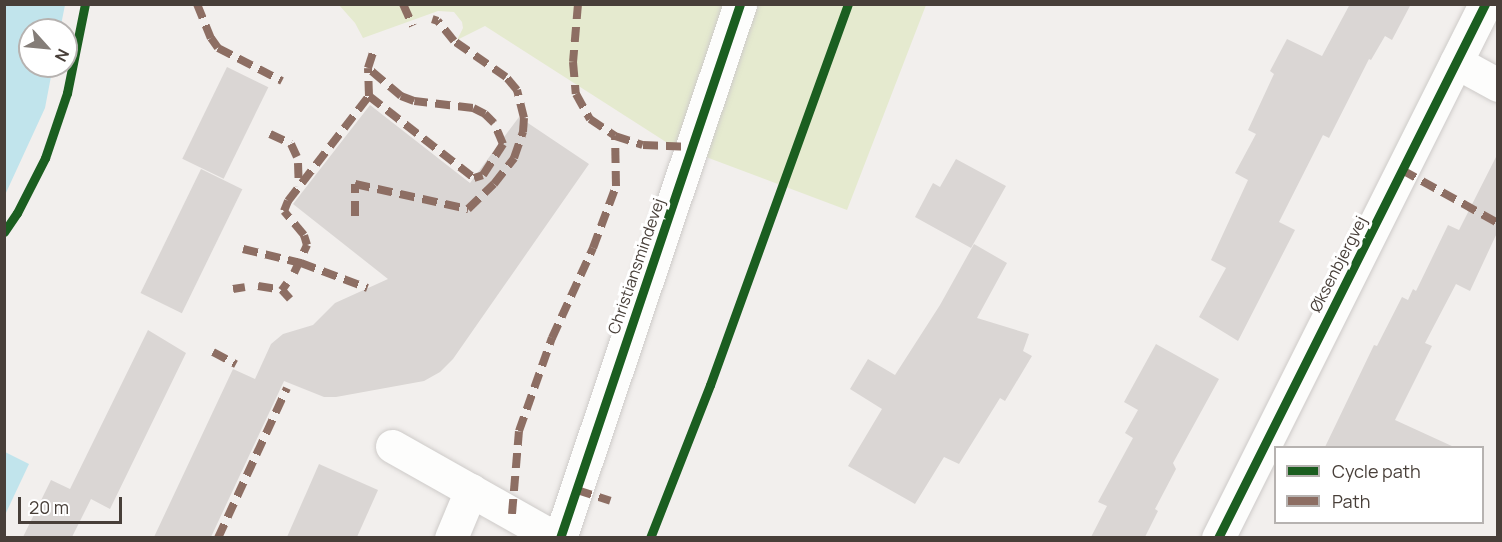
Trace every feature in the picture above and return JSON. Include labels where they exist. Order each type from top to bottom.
[{"type":"street","name":"Christiansmindevej","points":[[558,537],[740,4]]},
{"type":"street","name":"Øksenbjergvej","points":[[1218,537],[1485,4]]},
{"type":"street","points":[[1456,62],[1497,85]]},
{"type":"street","points":[[392,446],[558,537]]},
{"type":"street","points":[[451,537],[471,490]]},
{"type":"green space","points":[[339,5],[926,5],[847,210],[666,142],[485,26],[457,40],[463,28],[462,22],[454,12],[438,11],[363,38],[355,23]]},
{"type":"water","points":[[5,4],[65,5],[62,18],[18,18],[18,78],[51,78],[45,108],[5,195]]},
{"type":"water","points":[[5,452],[29,464],[5,515]]},
{"type":"building","points":[[1350,4],[1411,4],[1392,40],[1385,36],[1371,60],[1369,59],[1329,138],[1323,135],[1279,222],[1295,230],[1238,341],[1199,317],[1226,268],[1211,260],[1248,180],[1235,173],[1256,134],[1248,130],[1274,74],[1270,71],[1287,39],[1322,56]]},
{"type":"building","points":[[227,67],[268,87],[224,179],[182,159]]},
{"type":"building","points":[[370,105],[470,183],[519,117],[589,164],[453,359],[440,372],[424,381],[336,397],[324,397],[284,381],[211,537],[154,537],[233,369],[255,379],[271,344],[283,334],[313,325],[335,303],[388,279],[293,204]]},
{"type":"building","points":[[1497,155],[1497,233],[1470,291],[1456,284],[1425,343],[1432,346],[1395,420],[1452,446],[1325,446],[1374,345],[1377,346],[1402,297],[1408,300],[1413,289],[1416,291],[1448,225],[1459,230]]},
{"type":"building","points":[[956,159],[1006,186],[971,248],[915,217],[933,183],[940,187]]},
{"type":"building","points":[[201,169],[242,189],[182,313],[141,293]]},
{"type":"building","points":[[974,244],[1007,263],[977,318],[1029,334],[1023,351],[1032,356],[1005,401],[1000,398],[959,464],[944,457],[915,504],[848,466],[882,409],[850,389],[868,359],[895,375],[940,305]]},
{"type":"building","points":[[148,330],[186,353],[110,509],[91,499],[72,537],[23,537],[51,480],[70,489]]},
{"type":"building","points":[[1156,344],[1219,379],[1173,463],[1176,469],[1155,509],[1158,511],[1145,537],[1091,537],[1107,506],[1098,502],[1133,438],[1125,433],[1138,410],[1124,402]]},
{"type":"building","points":[[319,464],[378,490],[357,537],[287,537]]},
{"type":"marked path","points":[[197,4],[211,38],[218,48],[282,81]]},
{"type":"marked path","points":[[403,4],[413,26]]},
{"type":"marked path","points":[[578,4],[573,62],[576,94],[590,119],[615,136],[643,145],[692,147]]},
{"type":"marked path","points":[[355,216],[355,184],[468,209],[494,184],[514,158],[523,132],[524,118],[517,90],[506,77],[454,41],[438,21],[432,19]]},
{"type":"marked path","points":[[369,96],[368,68],[373,53]]},
{"type":"marked path","points":[[294,273],[307,245],[304,235],[284,211],[288,201],[369,96],[474,178],[483,175],[503,144],[494,123],[485,114],[473,108],[414,101],[401,96],[368,68]]},
{"type":"marked path","points":[[270,134],[291,144],[297,157]]},
{"type":"marked path","points":[[512,514],[519,431],[552,338],[593,248],[616,186],[615,136]]},
{"type":"marked path","points":[[298,163],[299,186]]},
{"type":"marked path","points":[[1402,170],[1498,223]]},
{"type":"marked path","points":[[243,249],[301,263],[367,288]]},
{"type":"marked path","points":[[287,283],[282,290],[290,299]]},
{"type":"marked path","points":[[258,286],[282,290]]},
{"type":"marked path","points":[[233,289],[245,287]]},
{"type":"marked path","points":[[213,352],[236,364]]},
{"type":"marked path","points":[[218,538],[287,388]]},
{"type":"marked path","points":[[577,490],[610,501]]},
{"type":"cycle path","points":[[4,232],[17,213],[45,158],[67,93],[85,4]]},
{"type":"cycle path","points":[[560,538],[740,4]]},
{"type":"cycle path","points":[[650,538],[710,385],[848,4]]},
{"type":"cycle path","points":[[1218,538],[1485,4]]}]
